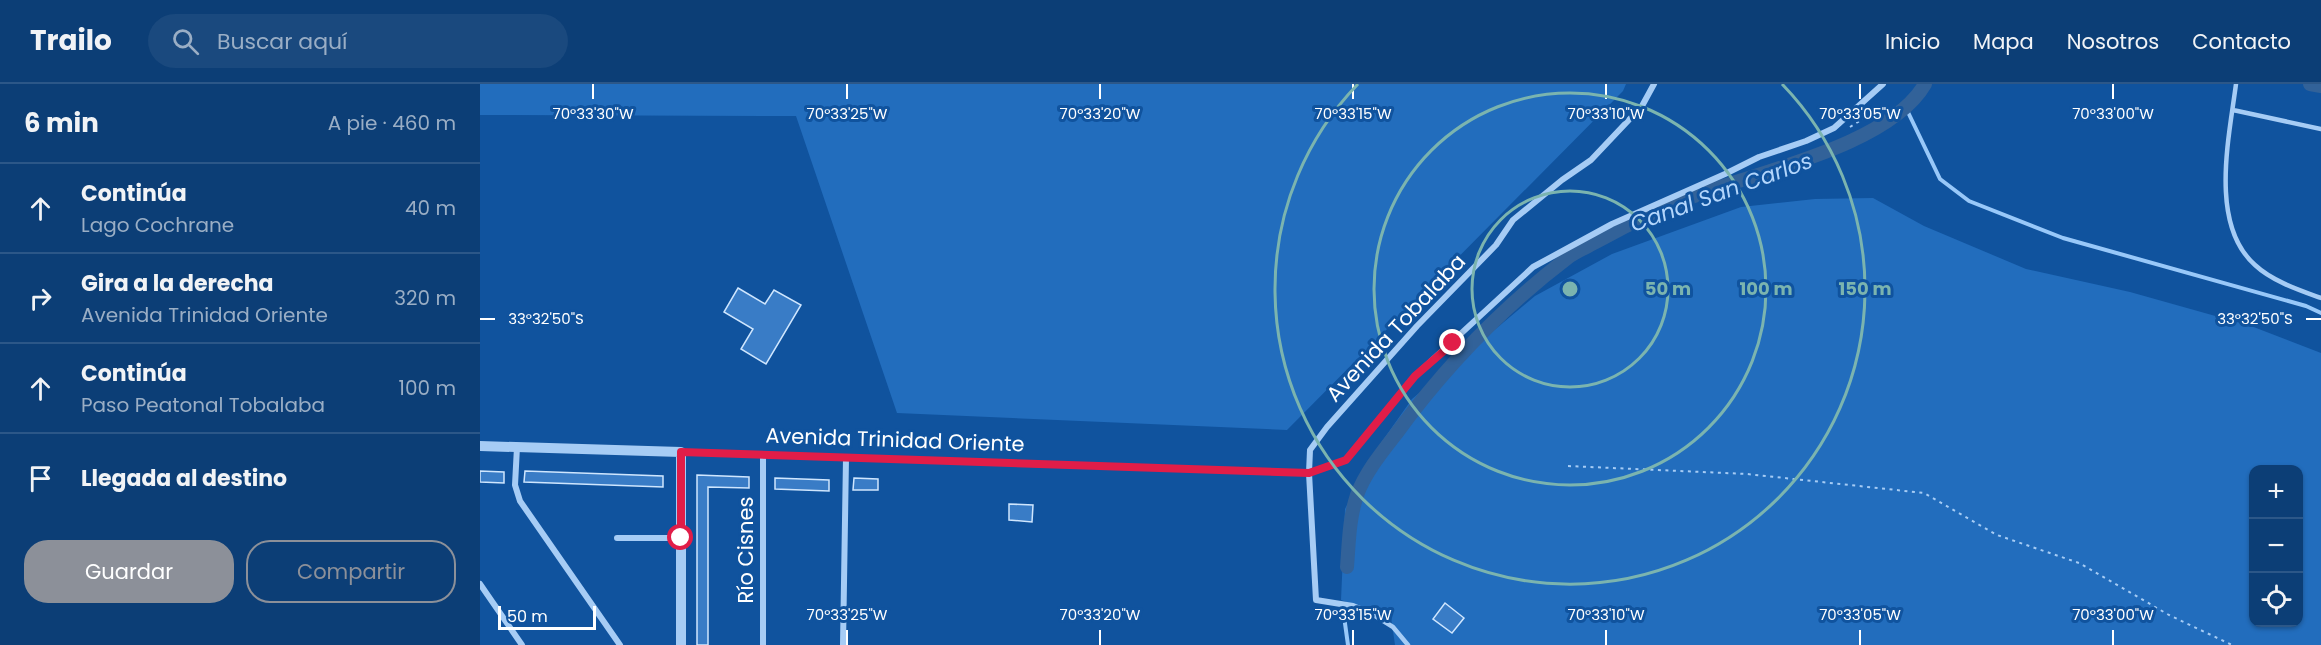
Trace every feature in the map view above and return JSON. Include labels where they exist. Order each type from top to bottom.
[{"type":"street","name":"Avenida Tobalaba","points":[[1371,614],[1353,606],[1316,600],[1309,473],[1310,450],[1327,427],[1417,326],[1496,244],[1513,220],[1562,180],[1591,160],[1612,140],[1642,106],[1653,84]]},
{"type":"street","points":[[1309,473],[1346,460],[1415,376],[1533,267],[1612,224],[1760,157],[1806,141],[1834,128],[1883,84]]},
{"type":"street","name":"Avenida Trinidad Oriente","points":[[480,446],[1309,473]]},
{"type":"street","points":[[517,447],[515,485],[520,501],[620,645]]},
{"type":"street","points":[[681,452],[681,645]]},
{"type":"street","name":"Río Cisnes","points":[[762,645],[763,455]]},
{"type":"street","points":[[843,645],[846,458]]},
{"type":"street","points":[[617,538],[681,538]]},
{"type":"street","points":[[480,584],[522,645]]},
{"type":"lane","points":[[2235,85],[2226,155],[2228,208],[2236,242],[2248,259],[2265,272],[2297,289],[2321,298]]},
{"type":"lane","points":[[2233,110],[2321,129]]},
{"type":"lane","points":[[1371,614],[1393,627],[1408,645]]},
{"type":"path","points":[[1568,466],[1747,474],[1924,494],[1997,535],[2079,563],[2169,615],[2232,645]]},
{"type":"shaded area","points":[[480,84],[1626,84],[1623,91],[1287,430],[897,413],[796,116],[480,115]]},
{"type":"shaded area","points":[[1873,198],[1924,226],[2026,269],[2130,292],[2251,326],[2321,353],[2321,645],[1395,645],[1391,617],[1341,600],[1345,509],[1371,457],[1412,399],[1535,296],[1612,254],[1741,207],[1815,199]]},
{"type":"building","points":[[738,288],[765,304],[774,290],[801,305],[766,364],[741,349],[753,329],[724,312]]},
{"type":"building","points":[[480,471],[504,472],[504,483],[480,482]]},
{"type":"building","points":[[525,471],[663,476],[663,487],[524,482]]},
{"type":"building","points":[[697,475],[749,477],[749,488],[708,487],[708,645],[697,645]]},
{"type":"building","points":[[775,478],[829,480],[829,491],[775,489]]},
{"type":"building","points":[[854,478],[878,479],[878,490],[853,490]]},
{"type":"building","points":[[1009,504],[1033,505],[1032,522],[1009,520]]},
{"type":"building","points":[[1445,603],[1464,618],[1452,633],[1433,619]]},
{"type":"waterway","name":"Canal San Carlos","points":[[1347,567],[1354,504],[1360,487],[1374,463],[1455,361],[1522,295],[1570,256],[1664,208],[1705,192],[1793,164],[1857,138],[1885,123],[1908,105],[1925,84]]},
{"type":"waterway","points":[[2310,84],[2321,86]]},
{"type":"waterway","points":[[1906,108],[1940,179],[1969,201],[2063,238],[2306,306],[2321,313]]},
{"type":"waterway","name":"Canal San Carlos","points":[[1343,609],[1348,645]]},
{"type":"route","points":[[681,538],[681,452],[1309,473],[1346,460],[1415,376],[1453,343]]}]
